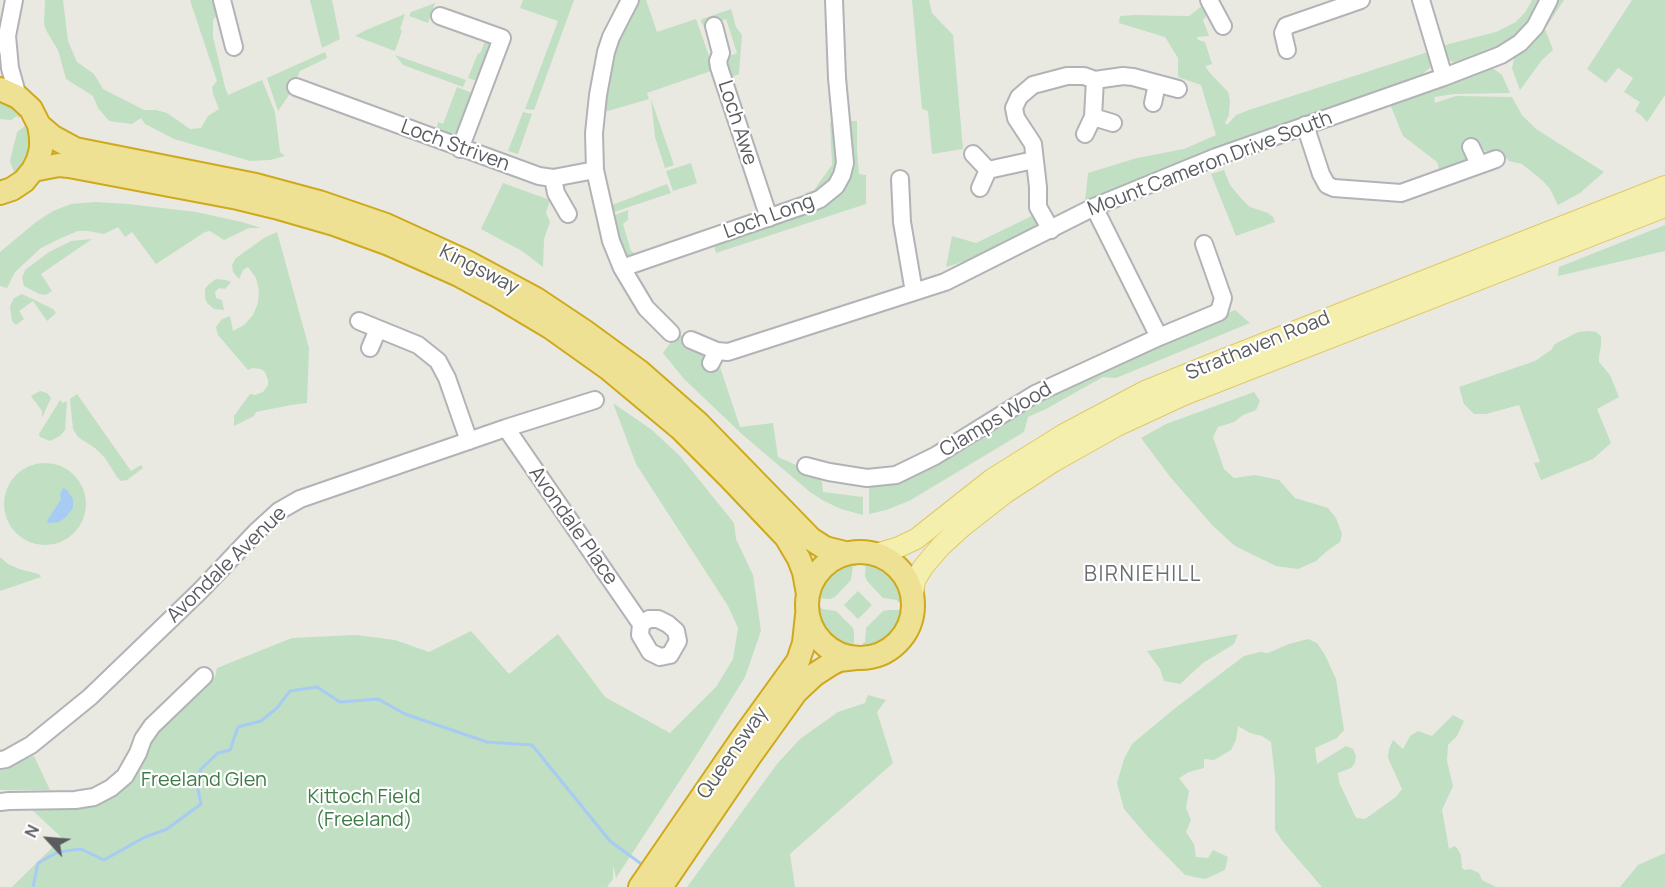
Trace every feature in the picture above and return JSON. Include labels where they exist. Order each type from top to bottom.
[{"type":"highway","points":[[4,194],[24,181],[33,170],[41,148],[39,125],[31,109],[9,93]]},
{"type":"highway","name":"Kingsway","points":[[39,125],[53,137],[75,148],[254,184],[319,202],[386,225],[475,266],[537,299],[640,372],[698,423],[810,539],[825,548],[845,554]]},
{"type":"highway","name":"Kingsway","points":[[33,170],[59,165],[69,166],[229,196],[275,207],[334,224],[389,244],[459,275],[498,296],[550,327],[609,369],[681,429],[786,537],[804,572],[807,604]]},
{"type":"highway","points":[[861,551],[876,554],[896,565],[909,584],[913,604],[910,622],[897,643],[884,652],[866,657],[838,654],[824,644],[813,630],[807,604],[813,580],[821,568],[832,559],[845,554],[861,551]]},
{"type":"highway","name":"Queensway","points":[[661,887],[675,851],[741,740],[798,662],[804,643],[807,604]]},
{"type":"highway","name":"Queensway","points":[[640,887],[675,851],[796,692],[814,675],[839,660],[866,657]]},
{"type":"main road","name":"Strathaven Road","points":[[876,554],[916,539],[992,479],[1064,434],[1145,391],[1665,186]]},
{"type":"main road","name":"Strathaven Road","points":[[912,595],[915,580],[924,566],[963,526],[1004,494],[1053,462],[1117,426],[1184,395],[1665,207]]},
{"type":"street","points":[[9,93],[10,68],[4,44],[15,0]]},
{"type":"street","points":[[222,0],[234,47]]},
{"type":"street","points":[[630,0],[611,37],[604,63],[594,133],[595,170],[611,241],[622,268],[646,308],[671,333]]},
{"type":"street","name":"Loch Long","points":[[622,268],[820,199],[836,186],[845,163],[838,88],[834,0]]},
{"type":"street","points":[[1209,0],[1223,26]]},
{"type":"street","points":[[1421,0],[1444,77]]},
{"type":"street","name":"Mount Cameron Drive South","points":[[691,340],[714,357],[945,282],[1094,207],[1216,157],[1501,55],[1520,43],[1535,27],[1549,0]]},
{"type":"street","points":[[1287,50],[1283,33],[1286,26],[1357,1]]},
{"type":"street","points":[[440,16],[502,38],[460,148]]},
{"type":"street","name":"Loch Awe","points":[[714,26],[721,53],[718,61],[719,67],[769,218]]},
{"type":"street","points":[[1051,230],[1038,207],[1033,144],[1016,118],[1014,108],[1019,97],[1033,85],[1067,76],[1084,76],[1095,80],[1133,77],[1178,89]]},
{"type":"street","points":[[1085,134],[1093,117],[1095,80]]},
{"type":"street","points":[[1153,103],[1157,84]]},
{"type":"street","name":"Loch Striven","points":[[296,87],[316,101],[539,176],[553,178],[595,170]]},
{"type":"street","points":[[1093,117],[1113,123]]},
{"type":"street","points":[[1305,126],[1321,174],[1327,185],[1334,188],[1401,193],[1496,159]]},
{"type":"street","points":[[1471,147],[1479,164]]},
{"type":"street","points":[[973,154],[988,170]]},
{"type":"street","points":[[988,170],[1034,160]]},
{"type":"street","points":[[980,188],[988,170]]},
{"type":"street","points":[[553,178],[556,193],[568,214]]},
{"type":"street","points":[[900,178],[902,222],[914,292]]},
{"type":"street","points":[[1094,207],[1159,337]]},
{"type":"street","name":"Clamps Wood","points":[[806,466],[828,479],[896,475],[935,456],[1035,394],[1219,312],[1223,298],[1204,244]]},
{"type":"street","points":[[359,321],[418,345],[438,361],[447,378],[469,441]]},
{"type":"street","points":[[370,348],[378,329]]},
{"type":"street","name":"Avondale Avenue","points":[[0,760],[31,745],[90,696],[200,591],[279,511],[300,500],[506,428],[595,400]]},
{"type":"street","name":"Avondale Place","points":[[506,428],[641,624]]},
{"type":"street","points":[[0,802],[75,800],[94,797],[111,788],[125,776],[152,726],[204,676]]},
{"type":"green space","points":[[45,0],[63,0],[68,41],[77,62],[94,74],[103,89],[144,110],[167,113],[190,129],[201,128],[208,116],[219,109],[212,87],[217,81],[190,0],[215,0],[219,13],[213,20],[213,37],[228,95],[262,80],[275,112],[280,152],[285,156],[270,160],[250,161],[174,139],[145,124],[141,118],[132,124],[109,121],[98,108],[93,96],[66,79],[58,50],[44,24]]},
{"type":"green space","points":[[310,0],[332,0],[340,39],[322,48]]},
{"type":"green space","points":[[523,0],[574,0],[534,110],[525,109],[558,21],[520,8]]},
{"type":"green space","points":[[637,0],[646,0],[657,32],[696,19],[714,70],[647,93],[649,99],[601,113],[615,44]]},
{"type":"green space","points":[[912,0],[929,0],[932,13],[953,35],[963,149],[932,154],[928,111],[922,109]]},
{"type":"green space","points":[[1532,0],[1544,0],[1535,16],[1513,41],[1458,64],[1446,59],[1441,46],[1496,32],[1516,22]]},
{"type":"green space","points":[[1556,0],[1564,0],[1545,29],[1553,50],[1542,60],[1520,90],[1512,68],[1515,55]]},
{"type":"green space","points":[[1632,0],[1665,0],[1665,95],[1647,122],[1635,111],[1640,102],[1624,92],[1633,78],[1618,68],[1606,83],[1587,69]]},
{"type":"green space","points":[[435,3],[428,23],[409,16],[411,12]]},
{"type":"green space","points":[[1206,3],[1208,14],[1203,20],[1209,36],[1197,37],[1198,40],[1205,42],[1212,64],[1205,66],[1228,92],[1230,100],[1229,115],[1225,123],[1227,125],[1236,115],[1249,110],[1428,52],[1432,60],[1431,67],[1419,77],[1234,141],[1085,201],[1088,173],[1137,158],[1184,149],[1216,135],[1201,85],[1178,77],[1178,58],[1165,37],[1119,23],[1120,16],[1189,16]]},
{"type":"green space","points":[[731,9],[736,27],[742,35],[739,74],[728,79],[722,59],[737,53],[726,19],[704,27],[701,21]]},
{"type":"green space","points":[[405,14],[395,51],[355,36],[366,30]]},
{"type":"green space","points":[[485,41],[493,43],[480,82],[468,78]]},
{"type":"green space","points":[[325,52],[327,58],[300,71],[291,92],[278,111],[267,78]]},
{"type":"green space","points":[[395,55],[466,80],[463,87],[403,65]]},
{"type":"green space","points":[[1484,68],[1493,68],[1502,75],[1510,93],[1454,94],[1434,97],[1435,103],[1456,96],[1512,97],[1522,115],[1536,129],[1604,172],[1580,193],[1558,205],[1543,181],[1522,164],[1509,161],[1502,153],[1489,153],[1482,149],[1478,141],[1467,144],[1467,159],[1440,172],[1437,162],[1403,136],[1390,104]]},
{"type":"green space","points":[[457,87],[475,94],[457,135],[449,138],[436,133],[438,122],[443,124]]},
{"type":"green space","points":[[651,99],[674,165],[665,168],[655,137]]},
{"type":"green space","points":[[0,100],[9,103],[23,115],[11,120],[0,119]]},
{"type":"green space","points":[[523,112],[532,114],[518,154],[508,151]]},
{"type":"green space","points":[[849,121],[857,121],[859,174],[866,175],[866,204],[716,253],[713,241],[832,196]]},
{"type":"green space","points":[[839,122],[837,176],[806,200],[805,193],[814,190],[832,165],[830,123]]},
{"type":"green space","points":[[28,124],[32,134],[31,154],[16,177],[10,161],[17,132]]},
{"type":"green space","points":[[691,163],[697,183],[673,191],[666,171]]},
{"type":"green space","points":[[1224,170],[1230,185],[1240,197],[1250,207],[1268,213],[1275,222],[1236,236],[1211,174]]},
{"type":"green space","points":[[503,183],[550,200],[546,213],[550,222],[544,239],[543,267],[522,251],[481,229]]},
{"type":"green space","points":[[667,184],[671,193],[608,214],[608,208],[612,205]]},
{"type":"green space","points":[[95,202],[196,212],[261,228],[249,228],[224,240],[210,231],[205,232],[156,264],[132,232],[125,237],[118,227],[104,234],[78,231],[41,248],[15,272],[7,288],[0,286],[0,252],[53,211],[71,204]]},
{"type":"green space","points":[[628,210],[628,220],[623,224],[631,251],[634,253],[630,257],[622,252],[610,217]]},
{"type":"green space","points":[[1034,215],[1037,224],[1035,228],[975,258],[946,267],[952,236],[976,243]]},
{"type":"green space","points":[[1665,225],[1665,251],[1558,276],[1559,267]]},
{"type":"green space","points":[[277,232],[309,348],[307,403],[256,412],[254,416],[234,426],[234,416],[250,394],[263,392],[268,385],[268,380],[261,369],[248,370],[218,335],[216,327],[222,319],[230,316],[233,331],[244,325],[253,315],[258,303],[259,290],[256,278],[248,267],[243,270],[239,279],[233,272],[232,265],[236,258],[264,238]]},
{"type":"green space","points":[[92,239],[41,274],[52,291],[46,295],[39,294],[24,286],[22,278],[25,270],[49,252],[71,241]]},
{"type":"green space","points":[[216,279],[231,282],[225,289],[219,288],[215,292],[216,298],[222,300],[224,310],[214,309],[205,298],[205,289]]},
{"type":"green space","points":[[22,294],[53,309],[56,313],[47,321],[33,301],[19,311],[24,319],[16,325],[12,321],[10,306],[14,298]]},
{"type":"green space","points":[[1235,310],[1250,323],[1116,378],[1103,377],[1028,417],[1024,432],[909,501],[869,514],[871,483],[1025,405]]},
{"type":"green space","points":[[1589,331],[1601,336],[1599,362],[1610,375],[1619,397],[1597,409],[1611,443],[1593,459],[1541,480],[1534,463],[1540,462],[1519,405],[1486,414],[1474,414],[1464,404],[1459,387],[1535,361],[1551,350],[1555,344],[1578,332]]},
{"type":"green space","points":[[677,333],[703,352],[706,365],[720,367],[740,427],[773,423],[778,457],[818,475],[822,482],[823,492],[863,497],[863,515],[841,509],[810,492],[743,435],[684,379],[663,353]]},
{"type":"green space","points":[[40,391],[47,393],[51,398],[42,418],[42,411],[31,396]]},
{"type":"green space","points":[[1254,392],[1260,401],[1256,410],[1243,415],[1234,422],[1218,427],[1213,437],[1224,469],[1234,478],[1255,475],[1279,480],[1295,498],[1328,508],[1336,518],[1342,534],[1340,542],[1316,561],[1298,569],[1276,566],[1235,546],[1213,526],[1171,478],[1141,438],[1166,424]]},
{"type":"green space","points":[[77,394],[131,471],[141,465],[143,468],[127,480],[121,481],[105,458],[78,437],[73,429],[70,399]]},
{"type":"green space","points":[[60,400],[63,403],[67,401],[65,430],[60,436],[50,441],[40,437],[39,434]]},
{"type":"green space","points":[[613,403],[652,430],[680,456],[734,523],[736,539],[753,575],[761,631],[745,677],[616,878],[613,865],[613,879],[607,887],[12,887],[62,838],[31,809],[92,807],[116,793],[155,732],[215,677],[217,668],[292,638],[356,635],[395,640],[429,652],[471,631],[509,674],[558,634],[605,697],[670,733],[716,687],[733,659],[738,628],[728,606],[636,464]]},
{"type":"green space","points":[[45,463],[61,466],[74,475],[83,488],[86,504],[83,520],[74,533],[61,542],[45,545],[29,542],[16,533],[7,520],[4,504],[7,488],[16,475],[29,466]]},
{"type":"green space","points":[[0,557],[8,564],[39,574],[41,577],[0,591]]},
{"type":"green space","points":[[848,561],[856,561],[851,580],[835,597],[815,598],[817,588],[827,573],[833,567]]},
{"type":"green space","points":[[866,561],[884,567],[891,573],[897,580],[903,602],[883,598],[867,581]]},
{"type":"green space","points":[[858,591],[872,605],[858,619],[844,605]]},
{"type":"green space","points":[[816,608],[836,611],[853,628],[854,648],[835,642],[823,629],[816,614]]},
{"type":"green space","points":[[903,610],[897,628],[884,641],[863,648],[866,628],[883,611]]},
{"type":"green space","points":[[1238,634],[1234,644],[1203,663],[1180,684],[1164,681],[1160,669],[1147,651]]},
{"type":"green space","points":[[1308,639],[1317,643],[1336,679],[1344,730],[1337,738],[1315,748],[1317,764],[1346,746],[1353,749],[1356,756],[1355,763],[1351,768],[1338,773],[1339,782],[1356,818],[1365,819],[1396,797],[1402,789],[1388,758],[1393,740],[1403,749],[1410,736],[1418,731],[1432,736],[1453,715],[1464,721],[1457,736],[1448,745],[1447,761],[1453,786],[1442,810],[1449,849],[1454,846],[1457,848],[1461,855],[1462,868],[1479,873],[1482,880],[1496,887],[1322,887],[1275,830],[1275,778],[1271,742],[1238,726],[1236,740],[1231,750],[1214,760],[1204,759],[1204,768],[1189,772],[1179,778],[1189,791],[1186,808],[1191,820],[1186,832],[1194,844],[1196,857],[1208,858],[1213,850],[1228,857],[1225,870],[1205,879],[1185,875],[1124,809],[1117,783],[1124,759],[1132,744],[1244,656],[1260,652],[1268,653]]},
{"type":"green space","points":[[868,695],[886,700],[877,712],[893,763],[790,854],[795,887],[687,887],[777,764],[800,739],[838,712],[865,703]]},
{"type":"green space","points":[[34,756],[50,790],[0,790],[0,767]]},
{"type":"green space","points":[[1665,853],[1664,887],[1620,887],[1638,865]]},
{"type":"water","points":[[63,488],[73,499],[73,508],[59,522],[48,523],[47,521],[61,499],[60,494]]},
{"type":"waterway","points":[[33,887],[38,863],[58,852],[81,849],[104,860],[145,837],[167,829],[201,804],[196,780],[201,769],[218,753],[230,750],[238,727],[261,721],[277,708],[290,691],[317,687],[340,702],[378,699],[405,714],[487,742],[532,745],[610,841],[644,866]]},
{"type":"district","name":"BIRNIEHILL","points":[[1143,575]]},
{"type":"park label","name":"Freeland Glen","points":[[204,780]]},
{"type":"park label","name":"Kittoch Field (Freeland)","points":[[364,808]]}]
